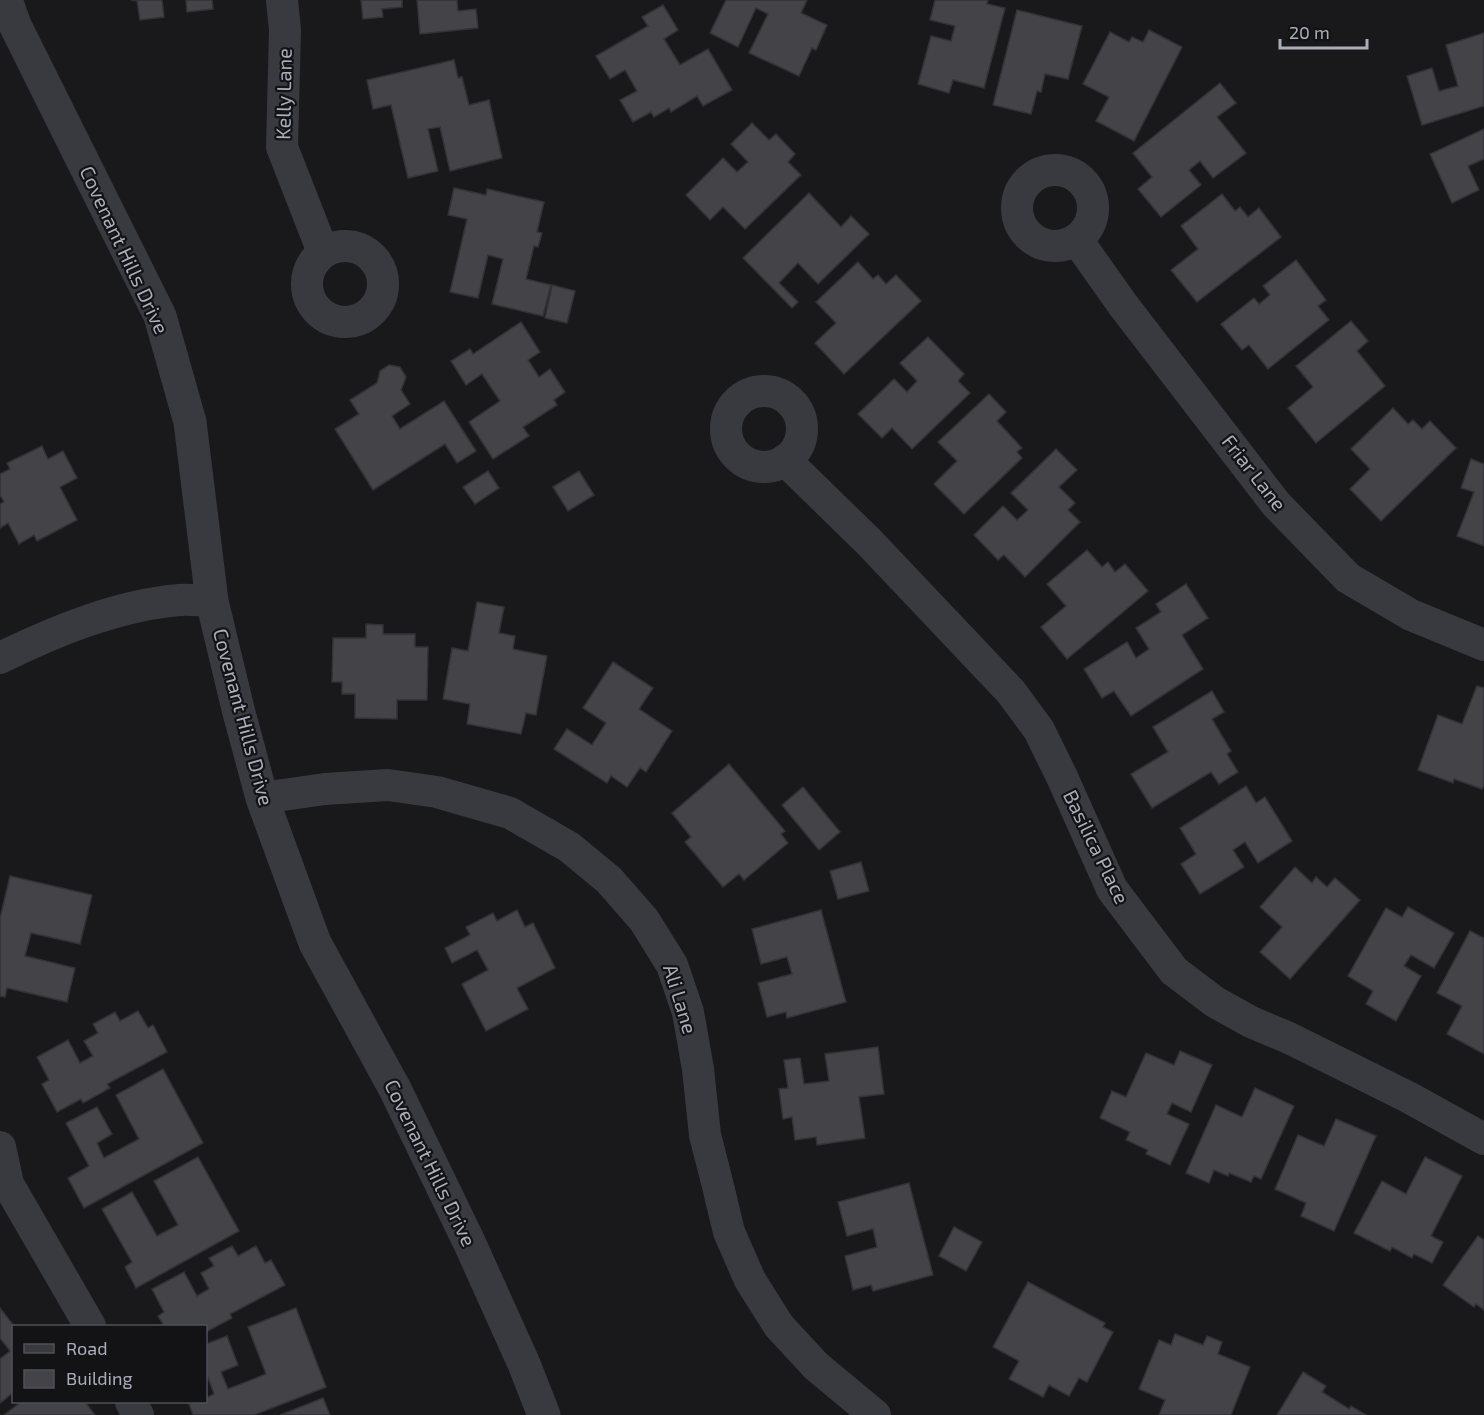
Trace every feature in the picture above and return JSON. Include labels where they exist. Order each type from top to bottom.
[{"type":"street","name":"Covenant Hills Drive","points":[[6,0],[15,25],[160,316],[190,422],[212,601],[262,798],[315,943],[395,1089],[470,1244],[524,1364],[544,1415]]},
{"type":"street","name":"Kelly Lane","points":[[282,0],[285,30],[282,147],[323,252]]},
{"type":"street","name":"Friar Lane","points":[[1077,240],[1123,305],[1276,504],[1348,578],[1411,615],[1484,645]]},
{"type":"street","name":"Basilica Place","points":[[785,460],[870,543],[1011,692],[1039,730],[1112,889],[1174,971],[1215,1002],[1251,1022],[1289,1038],[1408,1097],[1484,1139]]},
{"type":"street","points":[[0,657],[59,632],[116,613],[180,600],[212,601]]},
{"type":"street","name":"Ali Lane","points":[[262,798],[325,789],[388,785],[437,792],[510,813],[569,847],[609,880],[644,920],[672,965],[688,1012],[698,1069],[705,1135],[729,1232],[750,1280],[780,1326],[816,1366],[875,1415]]},
{"type":"street","points":[[0,1147],[4,1183],[89,1325]]},
{"type":"building","points":[[131,0],[162,0],[164,17],[140,20],[137,1]]},
{"type":"building","points":[[186,0],[212,0],[213,9],[187,12]]},
{"type":"building","points":[[361,0],[402,0],[402,7],[382,9],[383,17],[363,19]]},
{"type":"building","points":[[417,0],[457,0],[458,11],[476,9],[478,28],[420,34]]},
{"type":"building","points":[[726,0],[807,0],[801,13],[827,25],[816,50],[812,48],[799,76],[749,53],[768,14],[756,8],[738,47],[710,33]]},
{"type":"building","points":[[935,0],[988,0],[987,4],[1005,8],[984,88],[953,80],[949,93],[918,84],[931,36],[951,41],[955,26],[930,20]]},
{"type":"building","points":[[663,5],[678,30],[664,39],[680,65],[708,49],[732,90],[703,106],[697,96],[671,112],[669,108],[654,117],[651,112],[633,122],[620,100],[637,91],[625,70],[610,79],[596,56],[648,26],[642,17]]},
{"type":"building","points":[[1017,10],[1082,26],[1068,79],[1045,74],[1041,92],[1037,91],[1031,114],[993,105]]},
{"type":"building","points":[[1149,30],[1182,47],[1134,141],[1096,121],[1109,97],[1083,84],[1110,32],[1129,42],[1132,37],[1143,42]]},
{"type":"building","points":[[1484,33],[1484,106],[1422,125],[1407,76],[1432,68],[1439,91],[1458,86],[1446,45]]},
{"type":"building","points":[[454,60],[458,78],[462,77],[469,105],[489,100],[502,158],[450,171],[440,127],[428,129],[438,171],[408,178],[391,105],[373,109],[367,80]]},
{"type":"building","points":[[1220,83],[1236,103],[1217,117],[1246,153],[1213,178],[1200,161],[1189,170],[1201,185],[1161,217],[1138,189],[1152,177],[1133,153]]},
{"type":"building","points":[[752,123],[769,140],[776,134],[795,154],[788,162],[801,175],[745,229],[723,207],[710,220],[686,195],[723,158],[737,172],[748,162],[731,144]]},
{"type":"building","points":[[1484,129],[1484,159],[1468,166],[1479,190],[1452,203],[1430,154]]},
{"type":"building","points":[[454,188],[486,195],[487,189],[544,202],[537,232],[542,233],[538,247],[534,246],[526,279],[551,285],[543,316],[492,304],[503,259],[488,255],[478,298],[450,292],[467,219],[448,215]]},
{"type":"building","points":[[809,193],[841,227],[851,216],[869,234],[818,284],[798,263],[779,283],[798,302],[792,308],[743,258]]},
{"type":"building","points":[[1222,194],[1235,211],[1240,207],[1248,217],[1259,208],[1281,237],[1197,302],[1171,270],[1198,249],[1181,226]]},
{"type":"building","points":[[1296,260],[1326,300],[1318,306],[1329,320],[1268,369],[1249,345],[1242,350],[1221,324],[1254,298],[1259,304],[1270,295],[1263,286]]},
{"type":"building","points":[[858,262],[873,279],[878,275],[886,284],[896,275],[921,301],[844,374],[815,343],[836,323],[816,302]]},
{"type":"building","points":[[552,285],[575,291],[567,323],[545,318]]},
{"type":"building","points":[[1351,321],[1368,341],[1357,351],[1385,386],[1316,443],[1288,408],[1313,387],[1296,366]]},
{"type":"building","points":[[521,322],[540,352],[528,360],[539,377],[550,369],[565,392],[554,400],[557,405],[523,427],[529,436],[493,459],[469,422],[500,401],[482,374],[466,385],[451,361],[470,349],[473,354]]},
{"type":"building","points":[[928,337],[964,374],[958,381],[970,393],[912,449],[892,428],[882,438],[858,414],[894,379],[907,392],[917,381],[900,363]]},
{"type":"building","points":[[389,365],[400,367],[406,377],[401,390],[410,404],[392,416],[400,429],[444,401],[476,451],[457,463],[445,444],[373,490],[335,429],[359,414],[350,400],[377,383],[380,371]]},
{"type":"building","points":[[989,394],[1006,412],[997,421],[1022,448],[1017,452],[1022,458],[964,514],[934,484],[957,461],[938,442]]},
{"type":"building","points":[[1393,408],[1408,424],[1413,420],[1422,429],[1430,421],[1456,448],[1381,521],[1350,489],[1370,469],[1351,449]]},
{"type":"building","points":[[42,446],[48,459],[63,451],[77,478],[60,487],[77,520],[37,541],[34,535],[19,544],[8,523],[0,528],[0,504],[4,502],[0,495],[0,474],[10,469],[7,463]]},
{"type":"building","points":[[1056,449],[1077,470],[1059,487],[1075,503],[1068,510],[1080,522],[1025,577],[1004,555],[998,560],[974,535],[1003,506],[1017,520],[1028,510],[1011,493]]},
{"type":"building","points":[[1471,459],[1484,464],[1484,546],[1457,536],[1474,492],[1461,488]]},
{"type":"building","points":[[488,471],[499,488],[475,504],[463,487]]},
{"type":"building","points":[[579,471],[594,495],[568,511],[553,487]]},
{"type":"building","points":[[1087,550],[1102,567],[1108,562],[1115,572],[1125,564],[1148,591],[1067,659],[1041,627],[1066,606],[1047,584]]},
{"type":"building","points":[[1186,584],[1208,618],[1182,635],[1203,669],[1131,716],[1114,691],[1102,698],[1084,669],[1127,642],[1136,658],[1149,649],[1136,628],[1161,612],[1156,604]]},
{"type":"building","points":[[477,602],[504,607],[499,633],[515,636],[513,649],[547,656],[536,715],[526,713],[521,734],[467,724],[470,704],[443,699],[452,648],[468,651]]},
{"type":"building","points":[[366,624],[383,625],[383,634],[415,634],[415,647],[428,647],[427,700],[397,700],[397,719],[355,718],[355,694],[342,694],[342,682],[332,682],[333,638],[366,638]]},
{"type":"building","points":[[613,662],[653,688],[639,709],[672,731],[646,772],[640,768],[627,787],[611,776],[607,783],[554,749],[567,729],[592,745],[606,723],[583,708]]},
{"type":"building","points":[[1477,686],[1484,688],[1484,785],[1482,789],[1454,779],[1453,783],[1418,770],[1438,715],[1462,724]]},
{"type":"building","points":[[1212,691],[1224,712],[1212,719],[1231,751],[1227,754],[1238,772],[1219,784],[1211,772],[1152,808],[1131,774],[1168,752],[1153,727]]},
{"type":"building","points":[[729,764],[785,831],[781,834],[788,843],[744,880],[739,874],[723,887],[685,842],[691,837],[672,813]]},
{"type":"building","points":[[1246,786],[1256,803],[1265,797],[1292,841],[1258,863],[1245,842],[1233,850],[1244,867],[1200,894],[1181,864],[1196,854],[1180,828]]},
{"type":"building","points":[[803,787],[840,832],[819,850],[782,805]]},
{"type":"building","points":[[861,862],[869,891],[838,899],[830,871]]},
{"type":"building","points":[[1295,867],[1312,883],[1316,877],[1327,887],[1335,878],[1360,900],[1290,979],[1260,952],[1282,927],[1260,907]]},
{"type":"building","points":[[10,876],[92,895],[80,944],[31,933],[25,956],[75,968],[67,1002],[7,988],[5,997],[0,996],[0,918]]},
{"type":"building","points":[[1408,907],[1454,933],[1434,968],[1411,955],[1404,966],[1421,976],[1396,1021],[1366,1004],[1373,991],[1348,976],[1386,908],[1402,917]]},
{"type":"building","points":[[517,910],[525,927],[533,923],[555,968],[517,988],[528,1009],[486,1031],[462,984],[488,970],[477,950],[452,963],[445,948],[470,935],[466,927],[493,913],[497,921]]},
{"type":"building","points":[[821,910],[846,1002],[787,1018],[786,1012],[767,1017],[758,983],[792,974],[787,957],[761,964],[752,929]]},
{"type":"building","points":[[1470,931],[1484,938],[1484,1054],[1447,1034],[1462,1006],[1437,993]]},
{"type":"building","points":[[138,1011],[148,1028],[153,1025],[167,1052],[107,1084],[110,1088],[83,1103],[81,1099],[57,1112],[42,1084],[49,1080],[37,1057],[68,1040],[80,1063],[93,1056],[84,1041],[98,1033],[93,1024],[115,1012],[120,1021]]},
{"type":"building","points":[[878,1047],[884,1094],[859,1097],[865,1138],[817,1145],[816,1137],[795,1140],[792,1117],[783,1119],[779,1089],[788,1088],[784,1060],[800,1058],[804,1084],[829,1081],[825,1054]]},
{"type":"building","points":[[1180,1051],[1212,1065],[1191,1112],[1172,1103],[1167,1114],[1189,1124],[1170,1165],[1146,1154],[1148,1150],[1126,1140],[1130,1132],[1100,1118],[1112,1091],[1126,1097],[1146,1053],[1174,1065]]},
{"type":"building","points":[[163,1069],[203,1143],[84,1208],[68,1178],[89,1166],[66,1123],[97,1107],[112,1134],[97,1143],[104,1158],[139,1139],[116,1095]]},
{"type":"building","points":[[1255,1088],[1294,1106],[1261,1179],[1254,1176],[1251,1182],[1214,1170],[1209,1183],[1186,1173],[1216,1105],[1242,1117]]},
{"type":"building","points":[[1336,1119],[1376,1136],[1334,1231],[1301,1216],[1306,1203],[1275,1189],[1298,1135],[1324,1146]]},
{"type":"building","points":[[198,1157],[239,1231],[136,1288],[125,1267],[132,1262],[102,1209],[132,1192],[157,1236],[178,1225],[154,1181]]},
{"type":"building","points":[[1425,1157],[1462,1176],[1431,1236],[1443,1242],[1432,1263],[1414,1254],[1412,1258],[1392,1247],[1390,1251],[1354,1233],[1382,1181],[1406,1194]]},
{"type":"building","points":[[909,1183],[933,1275],[873,1291],[871,1285],[853,1290],[845,1256],[877,1247],[873,1229],[847,1236],[838,1202]]},
{"type":"building","points":[[954,1227],[982,1242],[966,1271],[939,1256]]},
{"type":"building","points":[[1478,1236],[1484,1240],[1484,1310],[1476,1304],[1474,1307],[1443,1285]]},
{"type":"building","points":[[232,1246],[238,1256],[256,1246],[265,1263],[271,1260],[285,1285],[230,1314],[232,1318],[207,1331],[207,1325],[163,1325],[158,1316],[164,1312],[152,1289],[184,1272],[197,1296],[209,1289],[201,1273],[214,1266],[209,1258]]},
{"type":"building","points":[[1028,1282],[1105,1323],[1103,1327],[1113,1332],[1087,1382],[1079,1378],[1069,1396],[1049,1385],[1043,1397],[1009,1379],[1019,1361],[993,1347]]},
{"type":"building","points":[[0,1308],[13,1325],[12,1394],[0,1403],[0,1359],[10,1351],[0,1338]]},
{"type":"building","points":[[296,1308],[326,1387],[254,1415],[193,1415],[189,1404],[207,1403],[207,1398],[214,1394],[207,1375],[207,1344],[227,1336],[238,1365],[221,1372],[228,1389],[266,1374],[248,1327]]},
{"type":"building","points":[[1175,1334],[1203,1345],[1207,1336],[1222,1342],[1218,1354],[1250,1367],[1231,1415],[1159,1415],[1165,1400],[1139,1389],[1159,1340],[1171,1345]]},
{"type":"building","points":[[1303,1372],[1326,1386],[1322,1392],[1349,1409],[1351,1406],[1366,1415],[1277,1415]]},
{"type":"building","points":[[323,1398],[330,1415],[280,1415]]},
{"type":"building","points":[[20,1403],[86,1403],[95,1415],[4,1415]]}]
